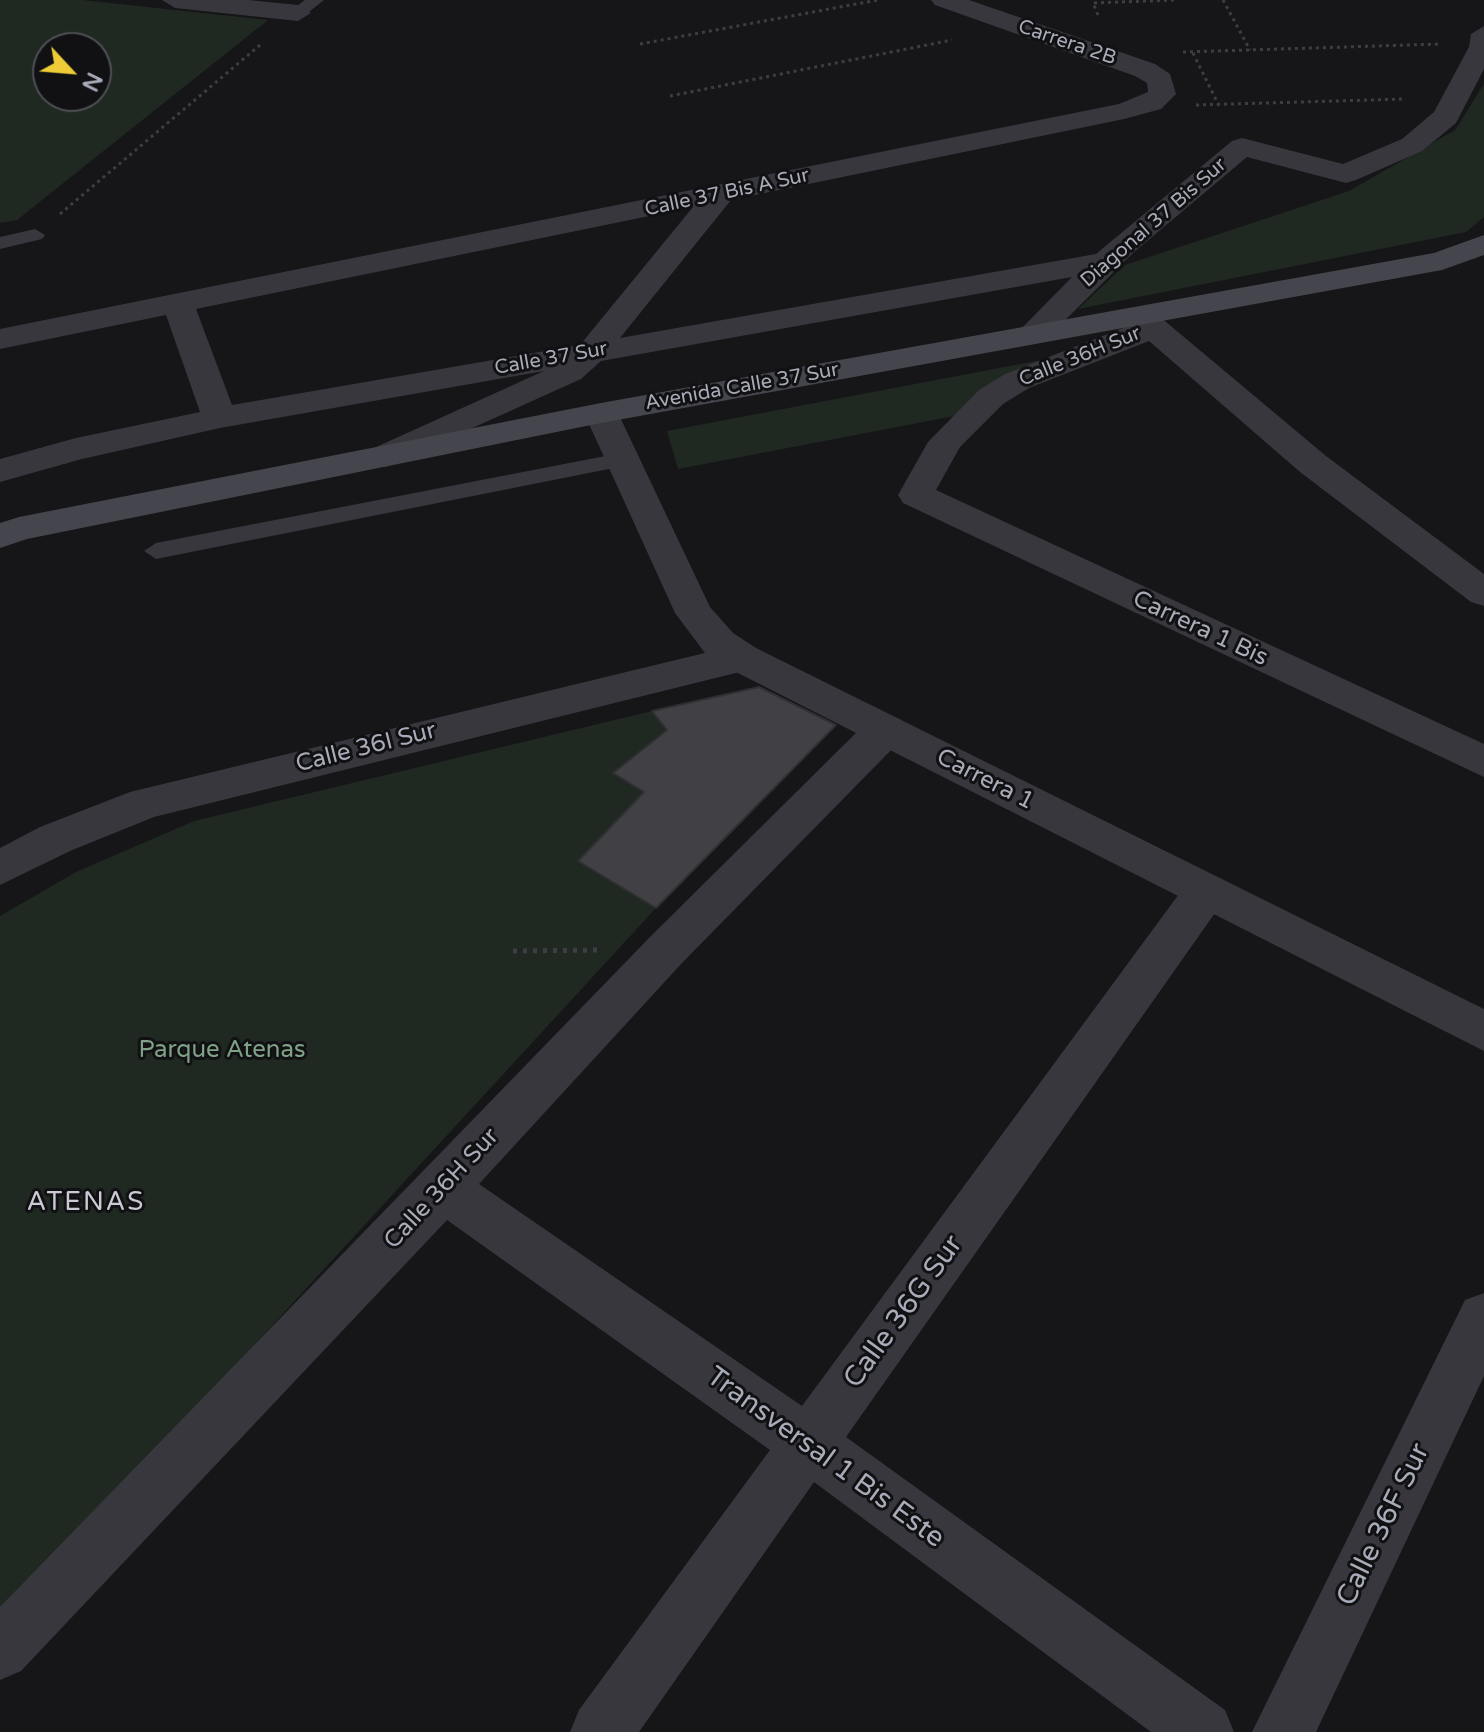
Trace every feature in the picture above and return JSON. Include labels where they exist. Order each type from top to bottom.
[{"type":"main road","name":"Avenida Calle 37 Sur","points":[[0,536],[19,529],[601,413],[1033,333],[1147,323],[1442,261],[1484,244]]},
{"type":"street","points":[[175,0],[307,6]]},
{"type":"street","name":"Carrera 2B","points":[[944,0],[1151,73],[1160,80],[1163,91],[1151,103]]},
{"type":"street","points":[[1242,147],[1339,173],[1353,173],[1412,145],[1446,117],[1458,98],[1483,38]]},
{"type":"street","name":"Calle 37 Bis A Sur","points":[[0,339],[720,194],[1151,103]]},
{"type":"street","name":"Diagonal 37 Bis Sur","points":[[1033,333],[1105,262],[1242,147]]},
{"type":"street","points":[[386,456],[569,372],[591,352],[720,194]]},
{"type":"street","name":"Calle 37 Sur","points":[[0,471],[76,449],[220,418],[1105,262]]},
{"type":"street","points":[[178,305],[220,418]]},
{"type":"street","points":[[1147,323],[1313,464],[1475,578]]},
{"type":"street","name":"Calle 36H Sur","points":[[916,495],[945,442],[991,397],[1017,381],[1147,323]]},
{"type":"street","name":"Carrera 1","points":[[601,413],[700,624],[709,636],[742,658],[1484,1031]]},
{"type":"street","name":"Carrera 1 Bis","points":[[916,495],[1484,762]]},
{"type":"street","name":"Calle 36I Sur","points":[[0,868],[55,839],[145,803],[742,658]]},
{"type":"street","name":"Calle 36H Sur","points":[[0,1650],[443,1188],[666,950],[885,730]]},
{"type":"street","name":"Calle 36G Sur","points":[[601,1732],[1206,891]]},
{"type":"street","name":"Transversal 1 Bis Este","points":[[443,1188],[809,1444],[1203,1732]]},
{"type":"street","name":"Calle 36F Sur","points":[[1283,1732],[1484,1318]]},
{"type":"lane","points":[[0,243],[35,235]]},
{"type":"lane","points":[[156,551],[621,460]]},
{"type":"path","points":[[640,44],[878,0]]},
{"type":"path","points":[[1093,3],[1175,0]]},
{"type":"path","points":[[1223,0],[1250,50]]},
{"type":"path","points":[[35,235],[307,6]]},
{"type":"path","points":[[670,96],[1020,27]]},
{"type":"path","points":[[1177,53],[1483,38]]},
{"type":"path","points":[[1192,52],[1242,147]]},
{"type":"path","points":[[1151,103],[1219,106],[1458,98]]},
{"type":"path","points":[[513,951],[666,950]]},
{"type":"green space","points":[[0,0],[82,0],[268,20],[17,220],[0,223]]},
{"type":"green space","points":[[1484,84],[1484,217],[1466,232],[1078,309],[1125,265],[1349,191],[1455,130]]},
{"type":"green space","points":[[1052,358],[960,415],[678,469],[667,431]]},
{"type":"green space","name":"Parque Atenas","points":[[652,711],[667,730],[613,773],[644,792],[579,861],[656,908],[234,1367],[0,1614],[0,916],[76,872],[194,821]]},
{"type":"building","points":[[759,687],[836,725],[656,908],[578,861],[644,792],[613,773],[667,730],[652,711]]},
{"type":"district","name":"ATENAS","points":[[86,1203]]}]
